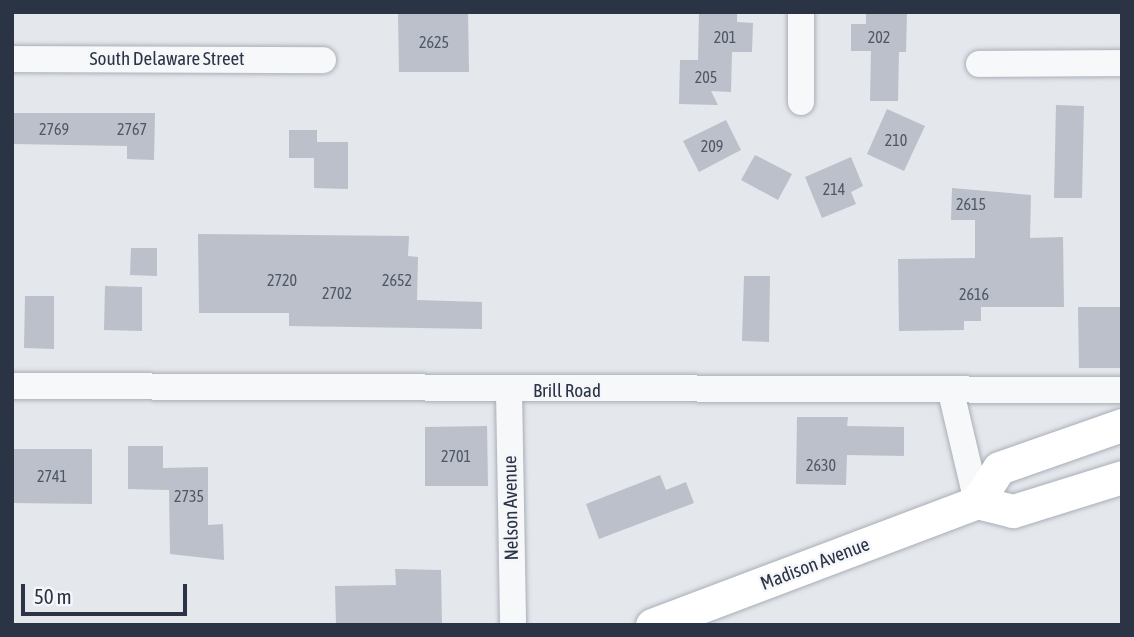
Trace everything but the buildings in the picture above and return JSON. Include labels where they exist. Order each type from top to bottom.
[{"type":"main road","points":[[1122,425],[999,468],[977,502],[1013,511],[1122,477]]},
{"type":"main road","name":"Madison Avenue","points":[[652,625],[977,502]]},
{"type":"street","points":[[801,102],[802,12]]},
{"type":"street","name":"South Delaware Street","points":[[12,59],[323,60]]},
{"type":"street","points":[[979,64],[1122,62]]},
{"type":"street","name":"Brill Road","points":[[12,386],[509,391],[1122,390]]},
{"type":"street","name":"Nelson Avenue","points":[[509,391],[513,625]]},
{"type":"street","points":[[951,391],[977,502]]}]
